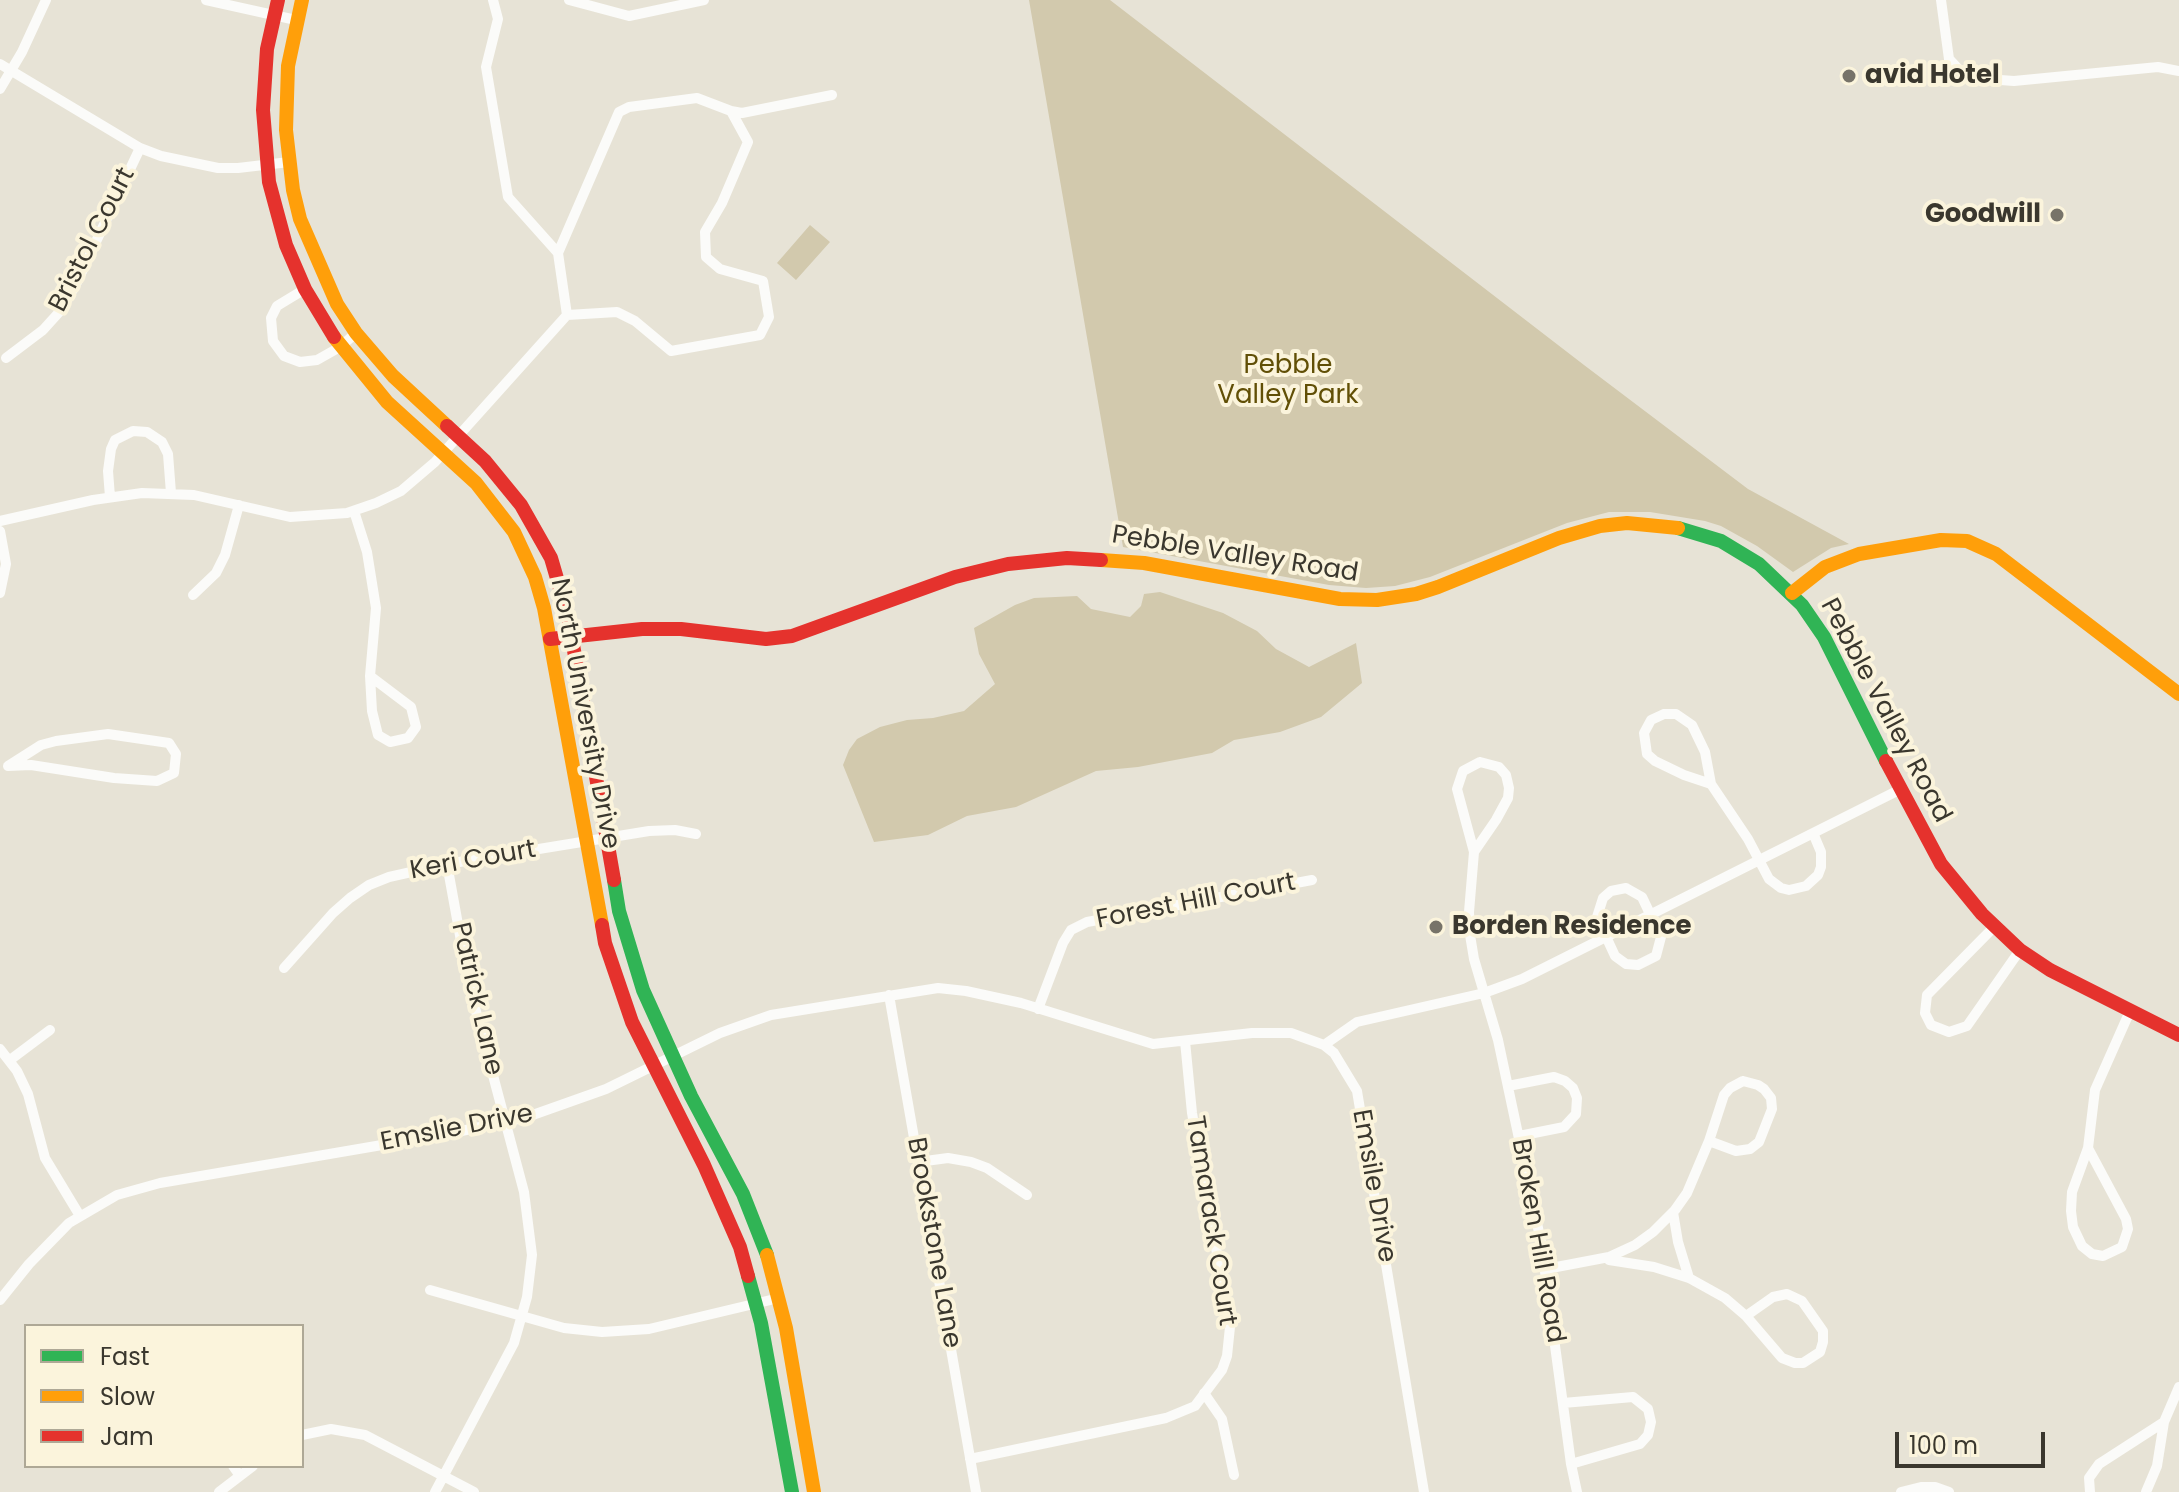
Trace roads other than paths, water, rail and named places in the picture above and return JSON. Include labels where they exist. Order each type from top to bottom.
[{"type":"street","points":[[0,89],[46,0]]},
{"type":"street","points":[[206,0],[296,20]]},
{"type":"street","name":"North University Drive","points":[[278,0],[264,74],[263,110],[267,165],[286,245],[305,289],[340,347],[387,402],[476,483],[514,532],[535,577],[550,639],[599,922],[617,986],[725,1209],[747,1268],[792,1492]]},
{"type":"street","name":"North University Drive","points":[[302,0],[288,66],[286,96],[293,190],[308,240],[337,304],[356,333],[393,376],[459,435],[506,486],[538,532],[551,558],[571,636],[619,911],[632,958],[673,1057],[743,1194],[768,1258],[795,1377],[814,1492]]},
{"type":"street","points":[[493,0],[498,19],[486,67],[508,197],[558,253]]},
{"type":"street","points":[[569,0],[629,16],[704,0]]},
{"type":"street","points":[[1941,0],[1949,59],[1964,75],[1983,80],[2014,81],[2158,67],[2179,71]]},
{"type":"street","points":[[0,64],[140,148],[172,159],[210,167],[238,168],[289,162]]},
{"type":"street","points":[[567,315],[558,253],[619,112],[629,107],[697,98],[742,113],[832,95]]},
{"type":"street","points":[[0,521],[110,497],[171,493],[302,518],[354,511],[401,491],[444,451],[567,315],[617,312],[635,321],[671,351],[760,335],[769,317],[763,281],[720,269],[706,257],[705,232],[722,203],[748,142],[731,111]]},
{"type":"street","name":"Bristol Court","points":[[2,360],[43,330],[62,309],[140,148]]},
{"type":"street","points":[[305,289],[277,306],[271,318],[269,328],[277,350],[290,360],[307,362],[328,355],[356,333]]},
{"type":"street","points":[[110,497],[108,471],[111,449],[115,440],[133,431],[147,432],[162,442],[168,454],[171,493]]},
{"type":"street","points":[[193,595],[206,585],[221,564],[239,505]]},
{"type":"street","points":[[354,511],[367,552],[376,608],[370,676],[372,711],[378,735],[390,742],[408,738],[416,727],[411,707],[370,676]]},
{"type":"street","name":"Pebble Valley Road","points":[[550,639],[609,631],[681,629],[774,638],[792,636],[986,568],[1067,558],[1144,563],[1340,599],[1397,598],[1438,587],[1559,538],[1600,526],[1627,523],[1683,529],[1721,541],[1759,564],[1792,593],[1824,637],[1941,864],[1994,927],[2020,950],[2076,984],[2179,1035]]},
{"type":"street","points":[[0,531],[6,564],[0,593]]},
{"type":"street","points":[[1792,593],[1825,567],[1859,554],[1948,540],[1974,542],[1996,554],[2179,694]]},
{"type":"street","points":[[1711,784],[1684,775],[1647,754],[1643,741],[1651,720],[1670,713],[1688,720],[1705,752],[1711,784],[1774,884],[1789,890],[1806,886],[1818,875],[1821,852],[1813,833]]},
{"type":"street","points":[[108,734],[165,741],[173,748],[177,761],[172,776],[157,781],[114,778],[31,765],[4,767],[41,745],[108,734]]},
{"type":"street","points":[[1486,762],[1499,767],[1506,775],[1509,793],[1496,820],[1474,852],[1457,794],[1457,784],[1466,768],[1486,762]]},
{"type":"street","points":[[1038,1009],[1153,1044],[1252,1033],[1291,1033],[1324,1045],[1357,1022],[1484,993],[1540,971],[1901,789]]},
{"type":"street","name":"Keri Court","points":[[284,968],[333,913],[359,891],[389,877],[447,864],[662,829],[696,834]]},
{"type":"street","name":"Broken Hill Road","points":[[1474,852],[1470,935],[1508,1086],[1546,1269],[1577,1492]]},
{"type":"street","name":"Patrick Lane","points":[[435,1492],[508,1356],[523,1315],[531,1273],[531,1229],[524,1192],[469,985],[447,864]]},
{"type":"street","name":"Forest Hill Court","points":[[1038,1009],[1063,943],[1071,930],[1087,922],[1312,880]]},
{"type":"street","points":[[1626,888],[1642,897],[1660,931],[1661,944],[1656,956],[1646,963],[1631,965],[1619,960],[1605,938],[1596,912],[1603,898],[1611,891],[1626,888]]},
{"type":"street","points":[[1994,927],[1927,995],[1925,1013],[1931,1025],[1949,1032],[1967,1026],[2020,950]]},
{"type":"street","name":"Emslie Drive","points":[[0,1300],[55,1236],[80,1216],[117,1195],[147,1185],[506,1122],[606,1089],[747,1022],[938,988],[966,991],[1038,1009]]},
{"type":"street","name":"Brookstone Lane","points":[[889,995],[976,1492]]},
{"type":"street","points":[[2088,1148],[2126,1219],[2128,1229],[2122,1247],[2103,1256],[2092,1254],[2082,1246],[2073,1227],[2072,1192],[2088,1148],[2095,1090],[2130,1011]]},
{"type":"street","points":[[10,1060],[50,1030]]},
{"type":"street","name":"Tamarack Court","points":[[970,1459],[1166,1418],[1195,1406],[1222,1370],[1230,1327],[1192,1113],[1185,1041]]},
{"type":"street","name":"Emsile Drive","points":[[1324,1045],[1334,1053],[1357,1091],[1424,1492]]},
{"type":"street","points":[[0,1049],[10,1060],[28,1094],[45,1158],[80,1216]]},
{"type":"street","points":[[1508,1086],[1554,1077],[1573,1088],[1577,1098],[1576,1114],[1564,1127],[1519,1136]]},
{"type":"street","points":[[1546,1269],[1603,1259],[1645,1238],[1673,1212],[1695,1177],[1724,1095],[1743,1081],[1764,1089],[1771,1098],[1772,1109],[1759,1142],[1750,1149],[1736,1151],[1709,1141]]},
{"type":"street","points":[[918,1162],[948,1158],[971,1162],[987,1168],[1027,1195]]},
{"type":"street","points":[[1673,1212],[1689,1278]]},
{"type":"street","points":[[1603,1259],[1654,1267],[1689,1278],[1725,1298],[1788,1361],[1803,1363],[1820,1352],[1824,1336],[1821,1324],[1798,1298],[1787,1294],[1777,1295],[1746,1316]]},
{"type":"street","points":[[430,1290],[564,1328],[616,1332],[649,1329],[779,1298]]},
{"type":"street","points":[[772,1382],[795,1377]]},
{"type":"street","points":[[2146,1492],[2157,1466],[2164,1422],[2179,1387]]},
{"type":"street","points":[[1204,1393],[1222,1419],[1234,1475]]},
{"type":"street","points":[[1563,1403],[1633,1397],[1648,1409],[1651,1422],[1648,1435],[1640,1444],[1571,1464]]},
{"type":"street","points":[[2090,1492],[2089,1478],[2099,1464],[2164,1422]]},
{"type":"street","points":[[304,1435],[331,1429],[365,1435],[474,1492]]},
{"type":"street","points":[[234,1468],[240,1476]]},
{"type":"street","points":[[219,1492],[250,1468]]},
{"type":"street","points":[[1901,1492],[1935,1487],[1949,1492]]},
{"type":"place","name":"avid Hotel","points":[[1849,76]]},
{"type":"place","name":"Goodwill","points":[[2057,215]]},
{"type":"place","name":"Borden Residence","points":[[1436,927]]},
{"type":"park label","name":"Pebble Valley Park","points":[[1288,381]]}]
